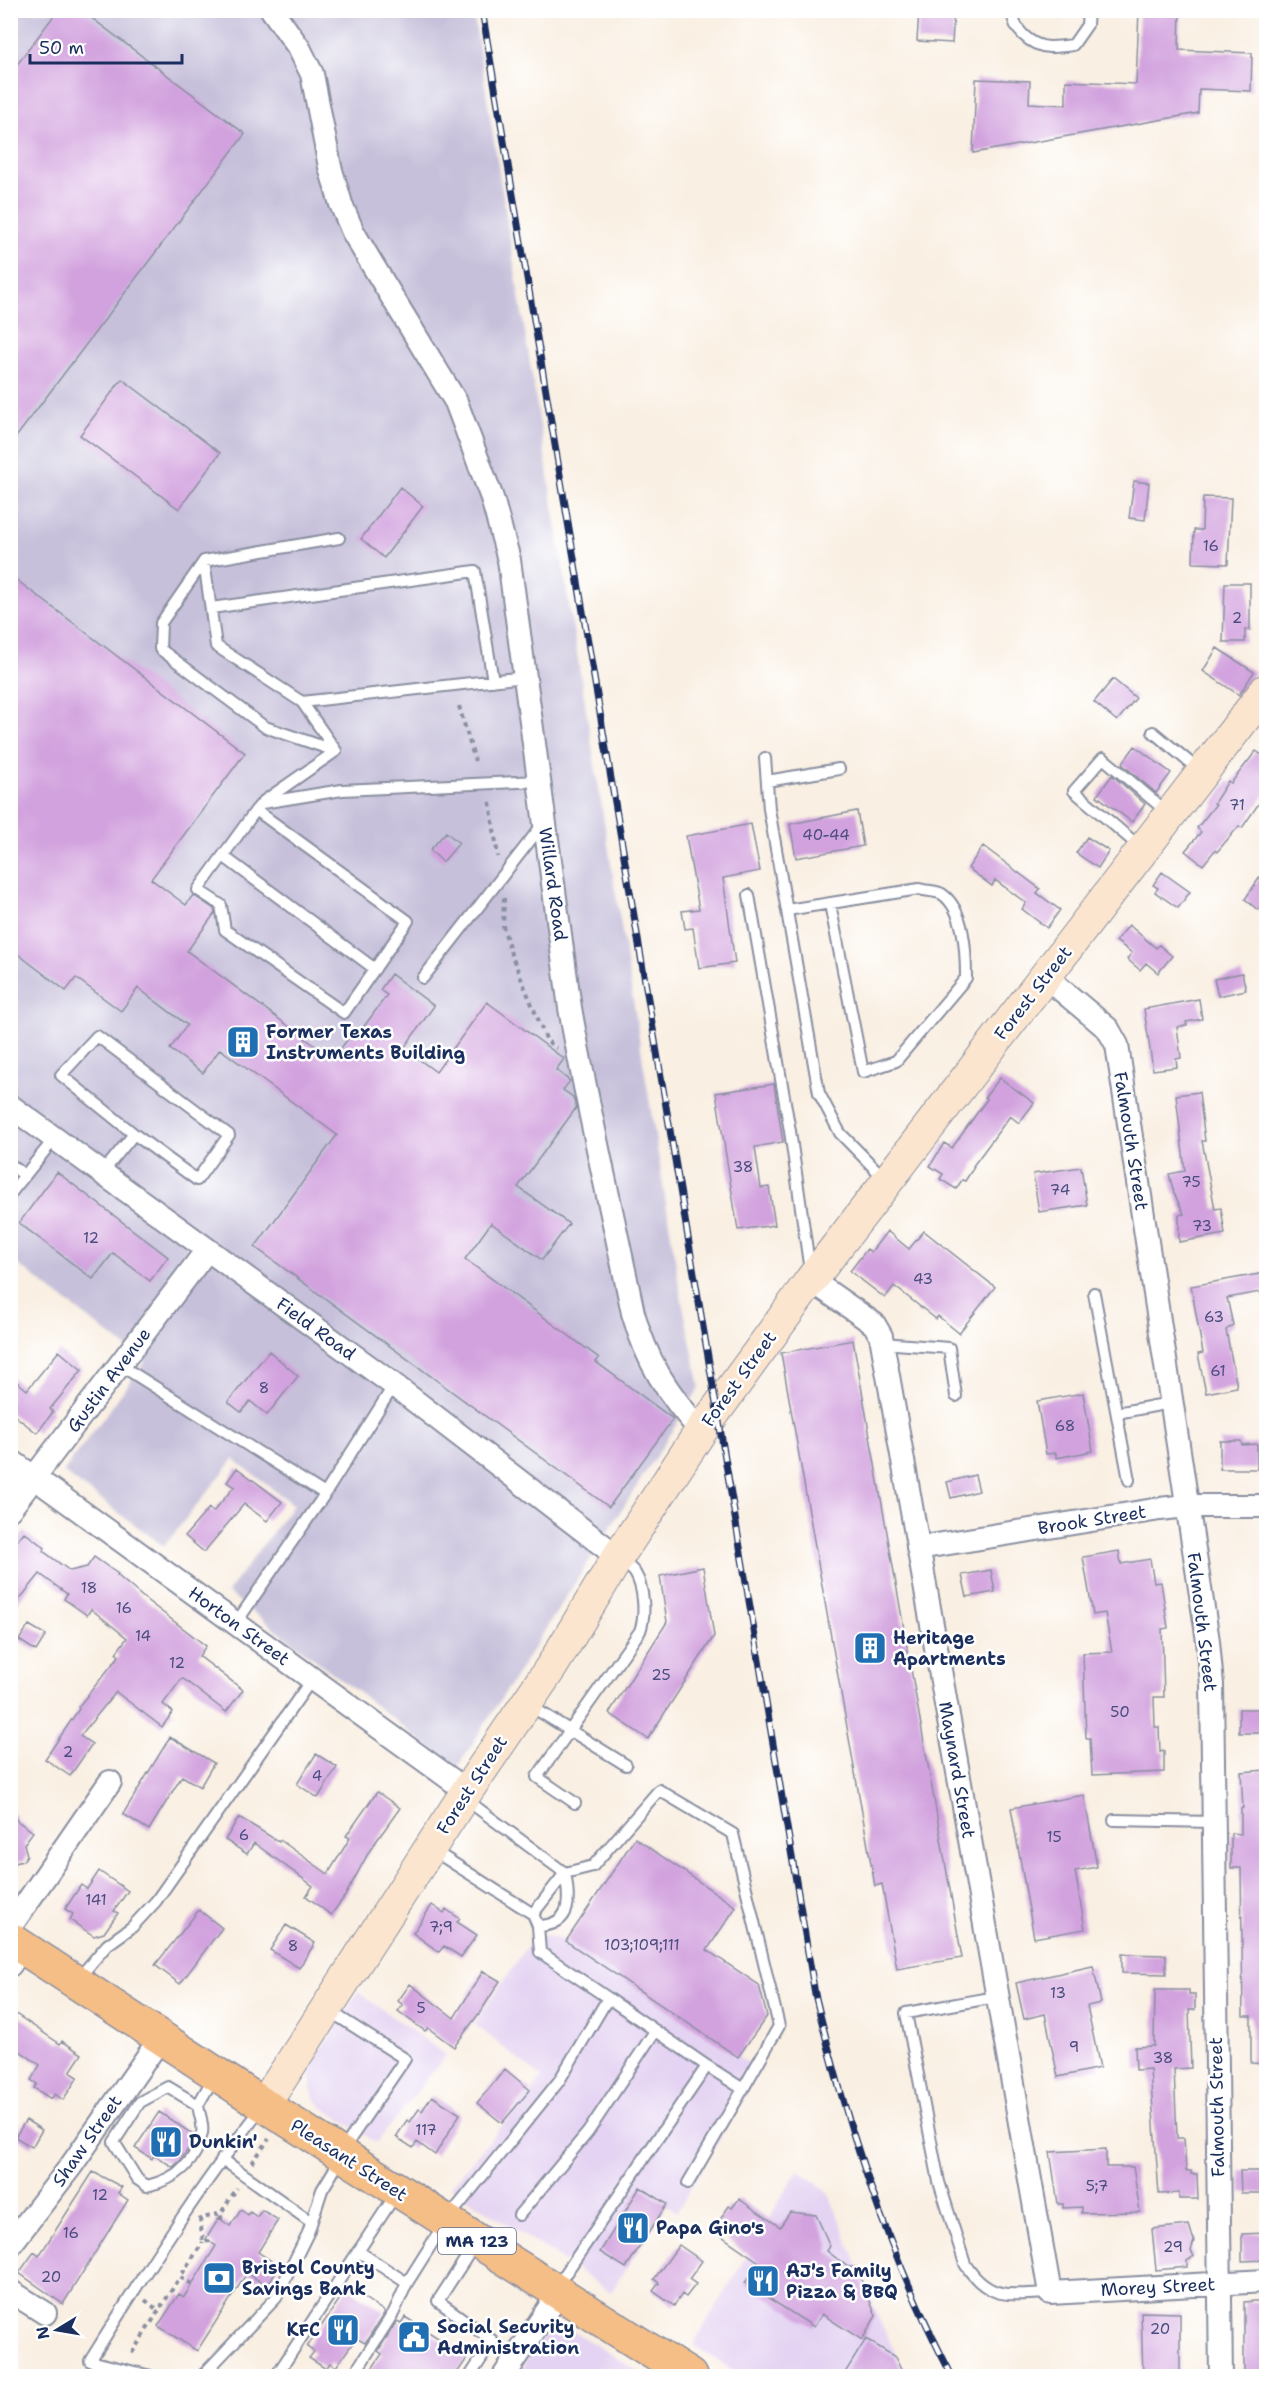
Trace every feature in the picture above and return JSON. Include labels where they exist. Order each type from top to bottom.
[{"type":"highway","name":"Pleasant Street","points":[[14,1944],[162,2036],[264,2105],[690,2376]]},
{"type":"main road","name":"Forest Street","points":[[264,2105],[465,1795],[552,1666],[618,1557],[701,1431],[811,1280],[1266,690]]},
{"type":"street","name":"Willard Road","points":[[272,10],[298,48],[312,74],[330,167],[341,204],[353,232],[412,333],[456,402],[492,498],[509,560],[581,1071],[633,1313],[647,1356],[657,1376],[701,1431]]},
{"type":"street","name":"Falmouth Street","points":[[1046,977],[1108,1029],[1117,1045],[1211,1662],[1221,2376]]},
{"type":"street","name":"Field Road","points":[[10,1106],[394,1384],[618,1557]]},
{"type":"street","name":"Gustin Avenue","points":[[10,1509],[207,1250]]},
{"type":"street","name":"Maynard Street","points":[[811,1280],[874,1324],[882,1342],[1050,2293]]},
{"type":"street","name":"Horton Street","points":[[10,1460],[236,1623],[465,1795]]},
{"type":"street","name":"Brook Street","points":[[918,1548],[1160,1509],[1186,1506],[1266,1506]]},
{"type":"street","points":[[14,1944],[110,1782]]},
{"type":"street","name":"Shaw Street","points":[[10,2245],[71,2166],[114,2122],[162,2036]]},
{"type":"street","name":"Morey Street","points":[[1050,2293],[1266,2281]]},
{"type":"street","points":[[10,2291],[45,2313]]},
{"type":"street","points":[[504,2376],[556,2291]]},
{"type":"lane","points":[[1012,10],[1012,19],[1023,36],[1047,47],[1073,45],[1087,26],[1088,10]]},
{"type":"lane","points":[[336,751],[265,728],[160,649],[161,623],[204,561],[339,538]]},
{"type":"lane","points":[[204,561],[216,646],[302,702],[336,751]]},
{"type":"lane","points":[[211,608],[475,571],[493,681]]},
{"type":"lane","points":[[302,702],[525,677]]},
{"type":"lane","points":[[1153,732],[1203,773]]},
{"type":"lane","points":[[259,806],[408,921],[344,1013],[225,930],[221,905],[198,890],[259,806],[336,751]]},
{"type":"lane","points":[[765,758],[769,809],[819,1093],[840,1133],[887,1181]]},
{"type":"lane","points":[[1143,850],[1074,791],[1102,758],[1171,815]]},
{"type":"lane","points":[[767,782],[839,769]]},
{"type":"lane","points":[[259,806],[342,790],[539,780]]},
{"type":"lane","points":[[423,978],[545,822]]},
{"type":"lane","points":[[223,856],[375,969]]},
{"type":"lane","points":[[787,910],[920,890],[941,893],[951,903],[966,940],[966,978],[896,1060],[863,1072],[830,904]]},
{"type":"lane","points":[[749,895],[788,1120],[811,1280]]},
{"type":"lane","points":[[97,1036],[229,1135],[197,1180],[134,1134],[61,1076],[97,1036]]},
{"type":"lane","points":[[102,1173],[134,1134]]},
{"type":"lane","points":[[10,1194],[55,1138]]},
{"type":"lane","points":[[10,1164],[24,1175]]},
{"type":"lane","points":[[1094,1293],[1129,1480]]},
{"type":"lane","points":[[882,1342],[949,1348],[956,1396]]},
{"type":"lane","points":[[120,1365],[325,1494]]},
{"type":"lane","points":[[236,1623],[325,1494],[394,1384]]},
{"type":"lane","points":[[1117,1413],[1170,1403]]},
{"type":"lane","points":[[575,1803],[537,1777],[640,1631],[645,1619],[639,1582],[630,1567],[618,1557]]},
{"type":"lane","points":[[75,1983],[107,1945],[132,1927],[156,1901],[312,1679]]},
{"type":"lane","points":[[527,1704],[626,1766]]},
{"type":"lane","points":[[533,1914],[566,1873],[593,1866],[659,1790],[733,1834],[779,2026],[688,2183]]},
{"type":"lane","points":[[465,1795],[566,1873],[569,1902],[567,1911],[555,1923],[538,1926]]},
{"type":"lane","points":[[1114,1820],[1214,1822]]},
{"type":"lane","points":[[431,1849],[533,1914],[538,1926],[540,1952],[743,2089]]},
{"type":"lane","points":[[996,1997],[906,2013],[939,2182],[965,2264],[972,2276],[992,2292],[1050,2293]]},
{"type":"lane","points":[[353,2376],[394,2312],[407,2283],[446,2221],[559,2081],[608,1998]]},
{"type":"lane","points":[[202,2376],[276,2298],[308,2233],[322,2190],[342,2155],[405,2059],[326,2009]]},
{"type":"lane","points":[[519,2215],[588,2132],[655,2031]]},
{"type":"lane","points":[[556,2291],[707,2066]]},
{"type":"lane","points":[[198,2105],[168,2087],[140,2102],[114,2122],[114,2142],[137,2179],[147,2186],[167,2181],[180,2173],[196,2151],[203,2132],[198,2105],[216,2072]]},
{"type":"lane","points":[[151,2376],[90,2361],[163,2245],[222,2158],[264,2105]]},
{"type":"lane","points":[[222,2158],[311,2222]]},
{"type":"lane","points":[[276,2376],[398,2191]]},
{"type":"lane","points":[[470,2376],[493,2341],[438,2301],[477,2241]]},
{"type":"lane","points":[[358,2251],[407,2283]]},
{"type":"path","points":[[459,706],[476,761]]},
{"type":"path","points":[[490,802],[498,857]]},
{"type":"path","points":[[504,897],[503,926],[511,954],[547,1041],[561,1050]]},
{"type":"path","points":[[250,2167],[268,2139]]},
{"type":"path","points":[[221,2220],[221,2213],[242,2180]]},
{"type":"path","points":[[132,2353],[203,2242],[200,2219],[221,2213]]},
{"type":"path","points":[[203,2242],[210,2241]]},
{"type":"path","points":[[180,2277],[192,2284]]},
{"type":"path","points":[[142,2298],[159,2311]]},
{"type":"shaded area","points":[[10,11],[473,11],[681,1296],[700,1387],[457,1768],[227,1592],[293,1505],[234,1459],[164,1546],[63,1472],[145,1362],[11,1259]]},
{"type":"shaded area","points":[[547,1936],[566,1941],[738,2057],[760,2069],[677,2212],[666,2204],[611,2292],[450,2187],[542,2078],[474,2024],[534,1937]]},
{"type":"shaded area","points":[[358,1992],[446,2055],[376,2143],[322,2107],[314,2098],[311,2088],[310,2075],[316,2057]]},
{"type":"shaded area","points":[[798,2170],[828,2191],[880,2322],[907,2376],[743,2376],[693,2345]]},
{"type":"shaded area","points":[[558,2329],[568,2329],[581,2336],[645,2376],[516,2376],[542,2338]]},
{"type":"building","points":[[58,10],[81,10],[245,134],[10,445],[10,74]]},
{"type":"building","points":[[919,10],[954,10],[952,43],[917,41]]},
{"type":"building","points":[[1139,10],[1180,10],[1179,50],[1252,53],[1251,91],[1199,89],[1198,113],[973,153],[976,79],[1030,81],[1029,103],[1066,105],[1066,81],[1136,84]]},
{"type":"building","points":[[122,379],[220,453],[179,509],[80,435]]},
{"type":"building","points":[[1134,481],[1149,483],[1145,520],[1129,518]]},
{"type":"building","points":[[400,487],[423,506],[384,558],[361,539]]},
{"type":"building","points":[[1203,497],[1231,498],[1228,564],[1193,563],[1194,530],[1202,530]]},
{"type":"building","name":"Former Texas Instruments Building","points":[[10,575],[245,753],[151,879],[186,905],[193,895],[214,909],[215,913],[187,951],[333,1059],[353,1032],[357,1036],[387,995],[380,990],[391,974],[434,1006],[404,1048],[436,1072],[487,1002],[564,1059],[556,1070],[570,1081],[563,1090],[573,1097],[576,1108],[518,1187],[569,1224],[542,1260],[491,1223],[465,1259],[599,1358],[596,1362],[673,1419],[609,1507],[255,1247],[337,1135],[220,1049],[203,1073],[170,1049],[187,1025],[138,988],[121,1011],[76,978],[66,991],[10,948]]},
{"type":"building","points":[[1225,583],[1250,583],[1250,630],[1245,630],[1245,642],[1223,642]]},
{"type":"building","points":[[1217,648],[1254,672],[1239,695],[1203,671]]},
{"type":"building","points":[[1113,679],[1136,698],[1117,721],[1094,702]]},
{"type":"building","points":[[1135,746],[1171,773],[1156,793],[1122,764]]},
{"type":"building","points":[[1256,751],[1266,758],[1266,793],[1242,828],[1239,826],[1203,865],[1185,851],[1201,832],[1197,828],[1216,804],[1214,803],[1228,781],[1231,783]]},
{"type":"building","points":[[1112,775],[1145,804],[1132,822],[1097,796]]},
{"type":"building","points":[[857,811],[863,846],[796,858],[790,824]]},
{"type":"building","points":[[751,824],[760,871],[723,878],[735,963],[699,968],[693,928],[685,929],[682,911],[699,909],[686,836]]},
{"type":"building","points":[[446,832],[459,843],[443,862],[430,850]]},
{"type":"building","points":[[1087,837],[1109,851],[1098,868],[1076,853]]},
{"type":"building","points":[[983,846],[1040,889],[1037,893],[1060,910],[1047,928],[1022,909],[1026,903],[995,880],[992,886],[968,868]]},
{"type":"building","points":[[1266,868],[1266,897],[1258,910],[1245,899]]},
{"type":"building","points":[[1162,872],[1190,892],[1178,908],[1155,892],[1158,888],[1153,885]]},
{"type":"building","points":[[1129,925],[1156,948],[1159,945],[1172,956],[1158,973],[1146,963],[1140,970],[1127,959],[1132,953],[1116,941]]},
{"type":"building","points":[[1242,973],[1246,990],[1218,996],[1214,979]]},
{"type":"building","points":[[1199,999],[1202,1019],[1186,1022],[1187,1025],[1177,1027],[1181,1058],[1176,1059],[1177,1067],[1153,1070],[1144,1009]]},
{"type":"building","points":[[1000,1078],[1034,1103],[1019,1123],[1010,1116],[973,1166],[965,1181],[962,1180],[956,1189],[940,1179],[943,1174],[930,1166],[944,1143],[952,1148]]},
{"type":"building","points":[[774,1084],[783,1142],[755,1147],[761,1188],[769,1187],[775,1225],[738,1230],[716,1093]]},
{"type":"building","points":[[1199,1092],[1205,1141],[1202,1141],[1215,1209],[1221,1208],[1225,1234],[1179,1242],[1179,1215],[1184,1214],[1174,1193],[1169,1174],[1185,1171],[1176,1095]]},
{"type":"building","points":[[1081,1167],[1087,1205],[1039,1212],[1033,1174]]},
{"type":"building","points":[[57,1172],[168,1257],[150,1281],[113,1253],[93,1279],[19,1223]]},
{"type":"building","points":[[887,1231],[909,1249],[924,1231],[995,1287],[959,1333],[938,1316],[936,1319],[894,1286],[885,1298],[850,1271],[867,1249],[871,1252]]},
{"type":"building","points":[[1265,1273],[1266,1291],[1227,1298],[1233,1325],[1226,1330],[1237,1387],[1206,1393],[1198,1354],[1203,1353],[1191,1286]]},
{"type":"building","name":"Heritage Apartments","points":[[853,1340],[962,1958],[897,1969],[882,1884],[875,1886],[781,1353]]},
{"type":"building","points":[[59,1351],[82,1370],[50,1409],[53,1412],[37,1433],[10,1412],[10,1376],[27,1390]]},
{"type":"building","points":[[269,1351],[298,1376],[267,1415],[250,1401],[241,1412],[228,1402]]},
{"type":"building","points":[[1083,1393],[1093,1451],[1056,1458],[1056,1453],[1046,1454],[1037,1401]]},
{"type":"building","points":[[1220,1441],[1241,1441],[1242,1445],[1257,1444],[1257,1469],[1220,1469]]},
{"type":"building","points":[[237,1468],[282,1502],[267,1521],[244,1504],[204,1552],[185,1536],[209,1508],[213,1512],[234,1487],[227,1482]]},
{"type":"building","points":[[975,1475],[979,1491],[951,1498],[947,1482]]},
{"type":"building","points":[[24,1532],[45,1548],[43,1551],[70,1571],[87,1567],[94,1557],[206,1646],[199,1656],[243,1690],[226,1712],[182,1678],[163,1704],[173,1712],[162,1727],[116,1692],[80,1736],[92,1744],[70,1776],[45,1759],[79,1709],[78,1707],[119,1656],[116,1653],[127,1638],[91,1609],[87,1615],[64,1599],[67,1594],[40,1574],[10,1611],[10,1550]]},
{"type":"building","points":[[1119,1551],[1121,1564],[1150,1559],[1154,1583],[1161,1582],[1168,1628],[1162,1629],[1164,1697],[1154,1697],[1155,1727],[1159,1727],[1160,1752],[1164,1751],[1164,1772],[1092,1775],[1090,1738],[1086,1738],[1083,1653],[1112,1652],[1105,1613],[1093,1615],[1083,1557]]},
{"type":"building","points":[[703,1567],[714,1636],[648,1739],[609,1713],[667,1622],[660,1576]]},
{"type":"building","points":[[991,1570],[995,1592],[967,1597],[962,1575]]},
{"type":"building","points":[[29,1625],[46,1635],[36,1651],[19,1640]]},
{"type":"building","points":[[1239,1709],[1266,1709],[1266,1733],[1239,1733]]},
{"type":"building","points":[[170,1737],[214,1763],[200,1787],[182,1776],[149,1830],[123,1814]]},
{"type":"building","points":[[316,1754],[337,1767],[318,1798],[297,1784]]},
{"type":"building","points":[[1266,1770],[1266,2064],[1251,2063],[1251,2016],[1243,2016],[1241,1868],[1231,1868],[1231,1833],[1241,1834],[1241,1808],[1243,1808],[1241,1772]]},
{"type":"building","points":[[377,1792],[400,1808],[370,1850],[345,1896],[331,1915],[306,1896],[313,1886],[254,1843],[247,1854],[225,1840],[239,1817],[279,1842],[280,1840],[328,1874],[350,1838],[346,1836]]},
{"type":"building","points":[[1084,1795],[1097,1867],[1075,1871],[1085,1929],[1034,1938],[1011,1808]]},
{"type":"building","points":[[15,1814],[16,1820],[33,1832],[24,1844],[27,1855],[23,1861],[10,1864],[10,1815]]},
{"type":"building","points":[[635,1838],[736,1907],[707,1950],[759,1985],[767,2016],[738,2057],[566,1941]]},
{"type":"building","points":[[99,1871],[128,1891],[114,1911],[118,1913],[104,1933],[94,1936],[70,1920],[73,1914],[65,1909],[81,1885],[87,1889]]},
{"type":"building","points":[[432,1905],[444,1913],[446,1909],[460,1919],[457,1922],[477,1935],[461,1957],[444,1946],[439,1952],[413,1933]]},
{"type":"building","points":[[199,1910],[222,1928],[180,1984],[155,1965]]},
{"type":"building","points":[[286,1925],[315,1943],[299,1968],[270,1950]]},
{"type":"building","points":[[1122,1954],[1166,1955],[1166,1974],[1122,1973]]},
{"type":"building","points":[[1093,1966],[1101,2003],[1087,2006],[1100,2068],[1058,2077],[1045,2014],[1024,2019],[1016,1983]]},
{"type":"building","points":[[483,1971],[500,1981],[454,2047],[428,2028],[425,2031],[398,2011],[403,2005],[398,2001],[410,1984],[454,2018]]},
{"type":"building","points":[[1155,1990],[1189,1990],[1189,1994],[1195,1994],[1195,2010],[1189,2010],[1191,2068],[1174,2069],[1177,2138],[1184,2138],[1186,2171],[1197,2174],[1198,2199],[1179,2199],[1179,2193],[1159,2194],[1150,2069],[1136,2070],[1135,2047],[1154,2046]]},
{"type":"building","points":[[10,2010],[60,2044],[62,2041],[82,2054],[70,2072],[78,2077],[63,2100],[55,2094],[51,2099],[34,2088],[37,2084],[31,2080],[40,2065],[10,2044]]},
{"type":"building","points":[[505,2069],[530,2090],[502,2123],[477,2103]]},
{"type":"building","points":[[432,2096],[460,2114],[435,2155],[417,2142],[413,2148],[396,2137],[407,2120],[410,2122],[419,2109],[422,2111]]},
{"type":"building","name":"Dunkin'","points":[[159,2112],[194,2135],[181,2160],[173,2167],[154,2155],[152,2159],[135,2148]]},
{"type":"building","points":[[26,2120],[42,2130],[32,2147],[15,2137]]},
{"type":"building","points":[[1106,2149],[1106,2167],[1133,2167],[1140,2212],[1082,2213],[1082,2207],[1063,2208],[1063,2204],[1058,2204],[1050,2152]]},
{"type":"building","points":[[1240,2171],[1266,2171],[1266,2193],[1241,2193]]},
{"type":"building","points":[[93,2172],[122,2187],[118,2193],[128,2200],[63,2304],[19,2273],[34,2252],[39,2256]]},
{"type":"building","name":"Papa Gino's","points":[[640,2187],[667,2204],[626,2268],[600,2252]]},
{"type":"building","points":[[739,2199],[780,2227],[790,2212],[816,2215],[830,2246],[827,2251],[848,2267],[856,2267],[876,2316],[862,2340],[822,2314],[814,2327],[745,2283],[759,2262],[713,2230],[729,2206],[732,2208]]},
{"type":"building","name":"Bristol County Savings Bank","points":[[241,2210],[257,2217],[262,2210],[278,2220],[258,2252],[279,2266],[267,2286],[247,2273],[197,2351],[158,2326],[179,2294],[184,2297],[216,2246],[206,2239],[219,2218],[230,2226]]},
{"type":"building","points":[[1189,2225],[1194,2241],[1191,2251],[1194,2256],[1187,2261],[1187,2267],[1156,2270],[1152,2229]]},
{"type":"building","points":[[1266,2233],[1266,2260],[1242,2261],[1242,2234]]},
{"type":"building","points":[[679,2245],[702,2261],[689,2279],[696,2284],[686,2297],[682,2294],[674,2306],[653,2291],[659,2283],[654,2279]]},
{"type":"building","name":"KFC","points":[[348,2287],[385,2312],[365,2343],[356,2338],[336,2367],[330,2363],[326,2369],[309,2358],[314,2352],[307,2347]]},
{"type":"building","points":[[1266,2300],[1266,2376],[1244,2376],[1244,2302]]},
{"type":"building","points":[[1141,2312],[1180,2313],[1180,2376],[1143,2376]]},
{"type":"building","name":"Social Security Administration","points":[[405,2317],[468,2357],[455,2376],[367,2376],[382,2354],[378,2351],[397,2321],[401,2323]]},
{"type":"building","points":[[866,2339],[895,2357],[904,2376],[843,2376]]},
{"type":"railway","points":[[482,10],[815,1994],[841,2094],[872,2190],[908,2283],[952,2376]]},
{"type":"place","name":"Former Texas Instruments Building","points":[[243,1042]]},
{"type":"place","name":"Heritage Apartments","points":[[870,1648]]},
{"type":"place","name":"Dunkin'","points":[[166,2142]]},
{"type":"place","name":"Papa Gino's","points":[[633,2228]]},
{"type":"place","name":"Bristol County Savings Bank","points":[[219,2278]]},
{"type":"place","name":"AJ's Family Pizza & BBQ","points":[[763,2281]]},
{"type":"place","name":"KFC","points":[[343,2330]]},
{"type":"place","name":"Social Security Administration","points":[[414,2337]]}]
